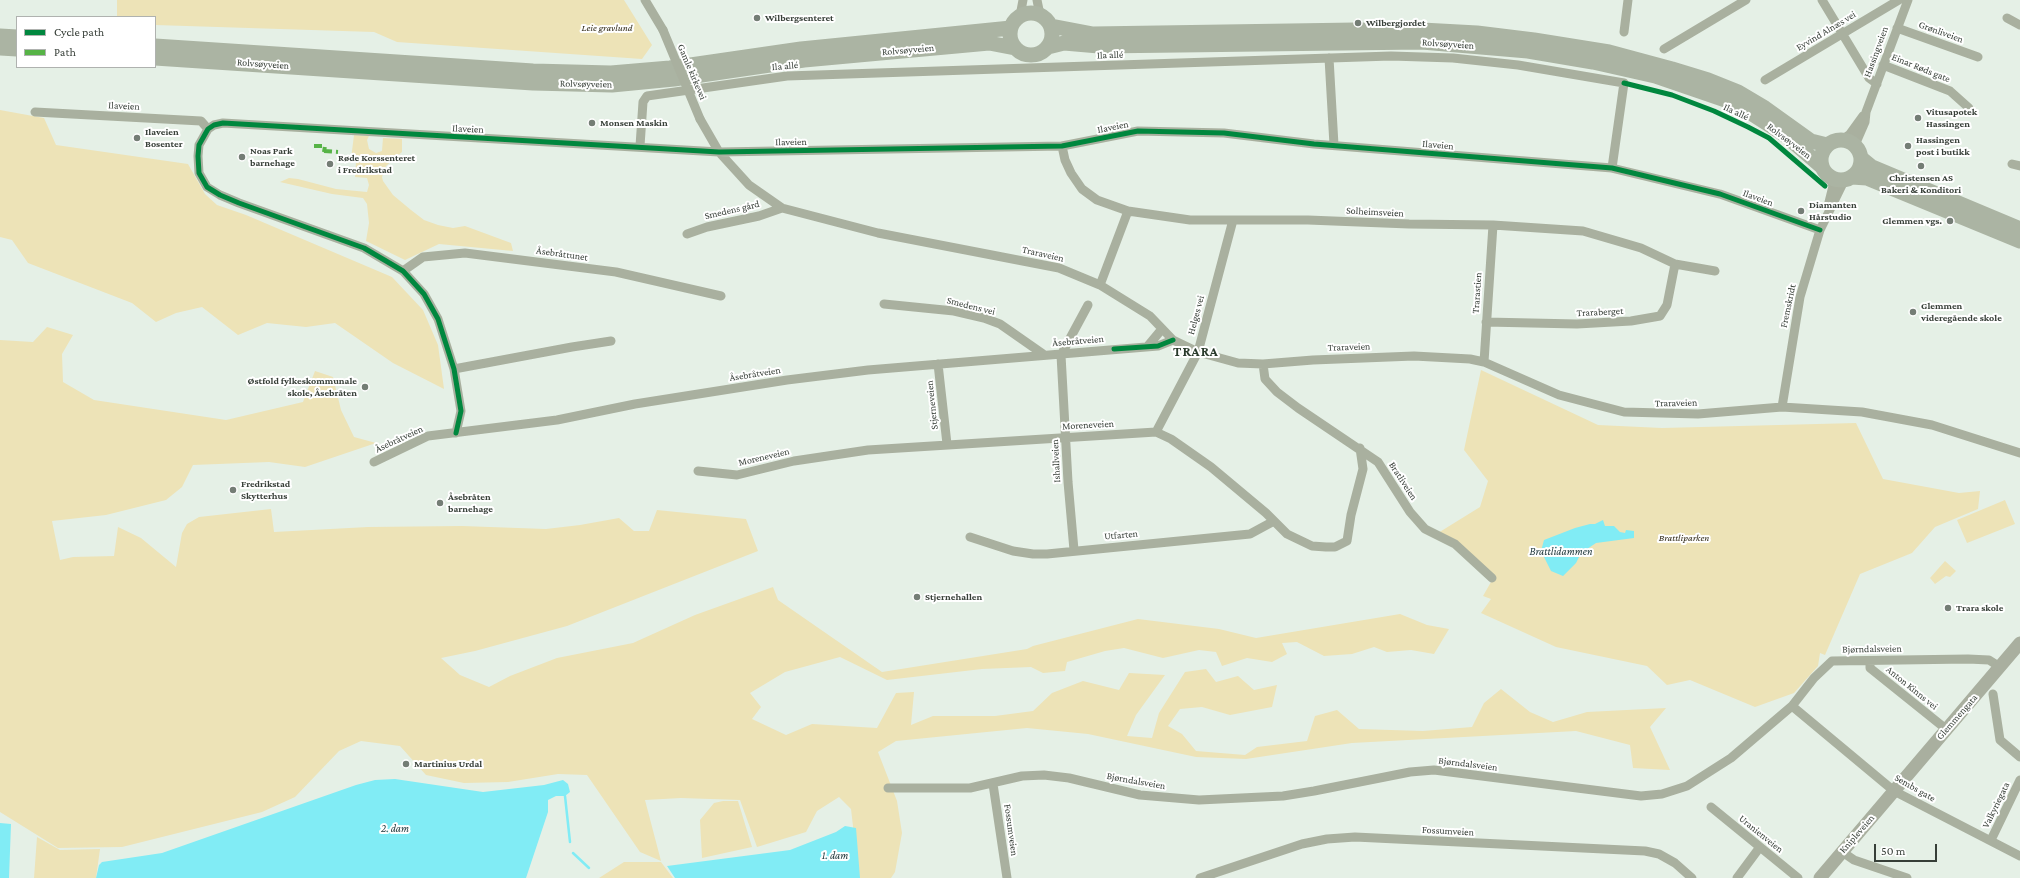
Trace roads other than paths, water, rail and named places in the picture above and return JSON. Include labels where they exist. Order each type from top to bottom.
[{"type":"main road","points":[[1030,13],[1046,21],[1052,37],[1048,47],[1043,52],[1028,55],[1015,48],[1011,38],[1016,22],[1030,13]]},
{"type":"main road","name":"Rolvsøyveien","points":[[1046,21],[1093,34],[1415,30],[1477,33],[1534,40],[1609,52],[1672,68],[1708,80],[1738,92],[1765,108],[1811,141],[1827,145]]},
{"type":"main road","name":"Rolvsøyveien","points":[[156,46],[518,70],[611,73],[670,68],[801,49],[1016,22]]},
{"type":"main road","points":[[0,36],[16,37]]},
{"type":"main road","name":"Rolvsøyveien","points":[[1048,47],[1064,43],[1099,46],[1378,42],[1443,44],[1528,51],[1593,62],[1654,76],[1726,100],[1749,112],[1784,135],[1821,166]]},
{"type":"main road","name":"Rolvsøyveien","points":[[156,58],[533,82],[612,85],[666,80],[804,60],[974,44],[989,43],[1015,48]]},
{"type":"main road","points":[[0,48],[16,49]]},
{"type":"main road","points":[[2020,229],[1872,167],[1853,148],[1834,141],[1827,145],[1821,153],[1821,166],[1825,174],[1842,179],[1866,178],[2020,241]]},
{"type":"main road","points":[[1842,179],[1859,169],[1853,148]]},
{"type":"street","name":"Gamle kirkevei","points":[[645,0],[663,30],[700,119],[719,152]]},
{"type":"street","points":[[1016,22],[1023,0]]},
{"type":"street","points":[[1037,0],[1046,21]]},
{"type":"street","points":[[1624,32],[1628,0]]},
{"type":"street","points":[[1664,49],[1746,0]]},
{"type":"street","points":[[1822,0],[1869,78],[1877,84]]},
{"type":"street","name":"Eyvind Alnæs vei","points":[[1765,80],[1899,0]]},
{"type":"street","name":"Hassingveien","points":[[1853,148],[1850,134],[1866,112],[1908,0]]},
{"type":"street","points":[[2007,18],[2020,25]]},
{"type":"street","name":"Grønliveien","points":[[1897,28],[1978,57]]},
{"type":"street","name":"Ila allé","points":[[640,146],[643,102],[648,96],[787,76],[1391,56],[1453,58],[1518,65],[1624,83],[1612,168]]},
{"type":"street","points":[[1329,58],[1334,145]]},
{"type":"street","name":"Einar Røds gate","points":[[1883,65],[1950,91],[1969,108]]},
{"type":"street","name":"Ilaveien","points":[[35,112],[201,122],[208,128],[223,122],[469,138],[640,146],[719,152],[1062,146],[1138,131],[1224,133],[1334,145],[1612,168],[1720,194],[1820,230]]},
{"type":"street","name":"Hassingveien","points":[[1853,148],[1866,122],[1866,112]]},
{"type":"street","points":[[208,128],[199,145],[198,167],[204,182],[214,191],[287,222],[364,248],[403,271],[418,286],[432,305],[443,332],[454,369],[461,411],[456,433]]},
{"type":"street","name":"Solheimsveien","points":[[1062,146],[1065,160],[1071,173],[1082,189],[1097,200],[1128,211],[1190,220],[1308,220],[1404,224],[1493,225],[1583,231],[1641,248],[1675,264],[1716,271]]},
{"type":"street","name":"Traraveien","points":[[719,152],[749,185],[782,208],[878,233],[1059,268],[1100,285],[1150,316],[1173,340],[1198,352],[1238,363],[1263,364],[1313,360],[1414,356],[1484,362],[1559,395],[1624,412],[1698,414],[1782,407],[1862,412],[1932,425],[2020,453]]},
{"type":"street","name":"Fremskridt","points":[[1828,214],[1827,208],[1833,186],[1842,179]]},
{"type":"street","name":"Fremskridt","points":[[1782,407],[1800,297],[1820,230],[1842,179]]},
{"type":"street","name":"Smedens gård","points":[[687,234],[707,227],[759,216],[782,208]]},
{"type":"street","points":[[1100,285],[1128,211]]},
{"type":"street","name":"Helges vei","points":[[1156,432],[1198,352],[1233,220]]},
{"type":"street","name":"Trarastien","points":[[1484,362],[1493,225]]},
{"type":"street","name":"Åsebråttunet","points":[[403,271],[423,256],[465,253],[616,272],[721,296]]},
{"type":"street","name":"Traraberget","points":[[1486,322],[1577,324],[1631,321],[1660,316],[1667,305],[1675,264]]},
{"type":"street","name":"Smedens vei","points":[[884,304],[954,311],[984,318],[1000,324],[1043,354]]},
{"type":"street","points":[[1061,355],[1088,305]]},
{"type":"street","points":[[1147,347],[1162,329]]},
{"type":"street","name":"Åsebråtveien","points":[[374,462],[428,436],[558,420],[635,404],[787,380],[1043,354],[1061,355],[1158,346],[1173,340]]},
{"type":"street","points":[[454,369],[611,341]]},
{"type":"street","name":"Ishallveien","points":[[1061,355],[1074,550]]},
{"type":"street","name":"Stjerneveien","points":[[938,364],[947,444]]},
{"type":"street","name":"Bratliveien","points":[[1263,364],[1265,379],[1277,392],[1329,429],[1360,448],[1378,462],[1410,512],[1425,529],[1455,544],[1492,578]]},
{"type":"street","name":"Moreneveien","points":[[698,471],[737,475],[794,461],[868,450],[1156,432],[1171,439],[1199,458],[1261,508],[1286,534],[1312,546],[1334,547],[1347,541],[1351,515],[1363,469],[1360,448]]},
{"type":"street","name":"Utfarten","points":[[970,537],[1013,551],[1033,554],[1250,534],[1274,521]]},
{"type":"street","name":"Glemmengata","points":[[1894,791],[2020,643]]},
{"type":"street","name":"Bjørndalsveien","points":[[888,788],[957,789],[993,784],[1022,776],[1044,775],[1068,778],[1140,795],[1199,800],[1283,796],[1410,772],[1434,770],[1641,796],[1662,794],[1688,786],[1731,758],[1792,706],[1796,698],[1832,661],[1942,659],[1989,660],[2000,667]]},
{"type":"street","name":"Anton Kinns vei","points":[[1870,661],[1870,668],[1946,729]]},
{"type":"street","points":[[1992,694],[2000,740],[2020,757]]},
{"type":"street","name":"Sembs gate","points":[[1792,706],[1894,791],[2020,856]]},
{"type":"street","name":"Valkyriegata","points":[[1991,840],[2020,780]]},
{"type":"street","name":"Fossumveien","points":[[993,784],[1007,878]]},
{"type":"street","name":"Knipleveien","points":[[1820,878],[1841,851],[1894,791]]},
{"type":"street","name":"Uranienveien","points":[[1711,807],[1798,878]]},
{"type":"street","name":"Fossumveien","points":[[1200,878],[1302,844],[1328,839],[1355,837],[1645,851],[1659,854],[1675,864],[1692,878]]},
{"type":"street","points":[[1737,878],[1760,847]]},
{"type":"street","points":[[1841,851],[1854,860],[1907,878]]},
{"type":"water","name":"Brattlidammen","points":[[1603,520],[1605,526],[1614,526],[1620,532],[1625,533],[1626,530],[1634,531],[1634,538],[1596,543],[1581,553],[1576,563],[1563,576],[1551,571],[1541,551],[1544,540],[1575,528],[1595,524]]},
{"type":"water","name":"2. dam","points":[[395,779],[483,792],[544,785],[563,780],[568,784],[570,792],[565,796],[556,796],[548,800],[548,812],[526,878],[96,878],[99,865],[102,862],[162,853],[356,785],[375,780]]},
{"type":"water","points":[[0,823],[11,824],[9,878],[0,878]]},
{"type":"water","name":"1. dam","points":[[845,826],[856,828],[860,878],[675,878],[667,866],[790,850],[836,832]]},
{"type":"waterway","points":[[565,796],[570,842]]},
{"type":"waterway","points":[[573,853],[589,868]]},
{"type":"place","name":"Wilbergsenteret","points":[[757,18]]},
{"type":"place","name":"Wilbergjordet","points":[[1358,23]]},
{"type":"place","name":"Vitusapotek Hassingen","points":[[1918,118]]},
{"type":"place","name":"Monsen Maskin","points":[[592,123]]},
{"type":"place","name":"Ilaveien Bosenter","points":[[137,138]]},
{"type":"place","name":"Hassingen post i butikk","points":[[1908,146]]},
{"type":"place","name":"Noas Park barnehage","points":[[242,157]]},
{"type":"place","name":"Røde Korssenteret i Fredrikstad","points":[[330,164]]},
{"type":"place","name":"Christensen AS Bakeri & Konditori","points":[[1921,166]]},
{"type":"place","name":"Diamanten Hårstudio","points":[[1801,211]]},
{"type":"place","name":"Glemmen vgs.","points":[[1950,221]]},
{"type":"place","name":"Glemmen videregående skole","points":[[1913,312]]},
{"type":"place","name":"Østfold fylkeskommunale skole, Åsebråten","points":[[365,387]]},
{"type":"place","name":"Fredrikstad Skytterhus","points":[[233,490]]},
{"type":"place","name":"Åsebråten barnehage","points":[[440,503]]},
{"type":"place","name":"Stjernehallen","points":[[917,597]]},
{"type":"place","name":"Trara skole","points":[[1948,608]]},
{"type":"place","name":"Martinius Urdal","points":[[406,764]]},
{"type":"district","name":"TRARA","points":[[1196,352]]},
{"type":"park label","name":"Leie gravlund","points":[[607,28]]},
{"type":"park label","name":"Brattliparken","points":[[1684,538]]}]
